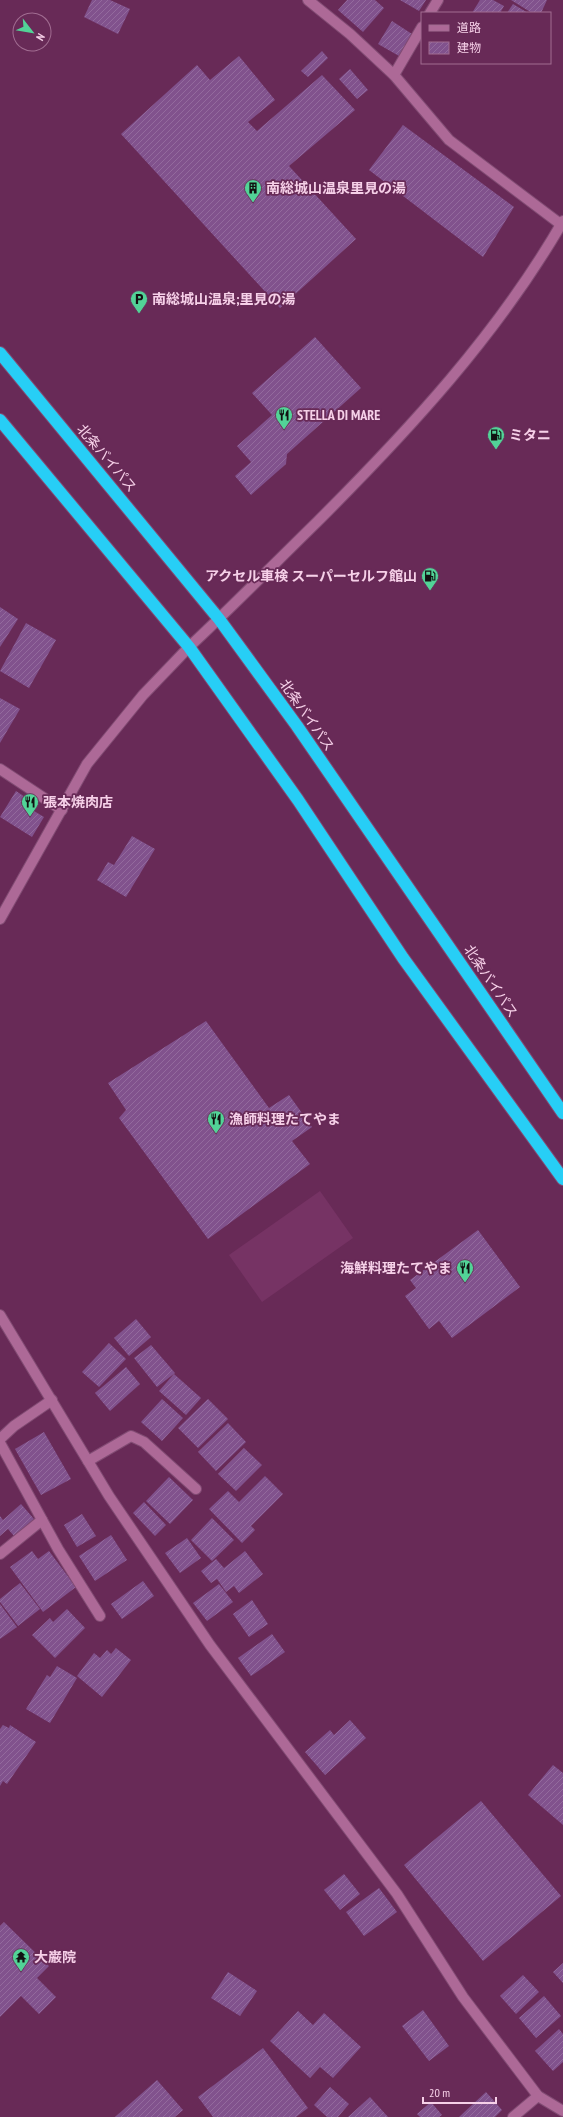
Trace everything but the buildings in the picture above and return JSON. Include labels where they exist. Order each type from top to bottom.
[{"type":"highway","name":"北条バイパス","points":[[0,353],[219,619],[297,726],[563,1113]]},
{"type":"highway","points":[[0,420],[189,647],[298,800],[403,958],[563,1179]]},
{"type":"street","points":[[0,919],[87,764],[143,695],[189,647],[358,481],[421,414],[464,364],[496,322],[562,224],[449,140],[394,75],[350,34],[308,0]]},
{"type":"street","points":[[431,12],[438,0]]},
{"type":"street","points":[[394,75],[421,29]]},
{"type":"street","points":[[0,769],[62,810]]},
{"type":"street","points":[[0,1314],[109,1496],[210,1645],[397,1894],[463,1997],[538,2096],[563,2111]]},
{"type":"street","points":[[0,1439],[14,1426],[52,1400]]},
{"type":"street","points":[[88,1461],[131,1436],[144,1442],[196,1490]]},
{"type":"street","points":[[0,1443],[58,1549],[100,1616]]},
{"type":"street","points":[[0,1554],[42,1520]]},
{"type":"street","points":[[513,2117],[538,2096]]},
{"type":"shaded area","points":[[320,1191],[353,1238],[262,1302],[229,1255]]},
{"type":"place","name":"南総城山温泉里見の湯","points":[[253,203]]},
{"type":"place","name":"南総城山温泉;里見の湯","points":[[139,314]]},
{"type":"place","name":"STELLA DI MARE","points":[[284,430]]},
{"type":"place","name":"ミタニ","points":[[496,450]]},
{"type":"place","name":"アクセル車検 スーパーセルフ館山","points":[[430,591]]},
{"type":"place","name":"張本焼肉店","points":[[30,817]]},
{"type":"place","name":"漁師料理たてやま","points":[[216,1134]]},
{"type":"place","name":"海鮮料理たてやま","points":[[465,1283]]},
{"type":"place","name":"大巌院","points":[[21,1972]]}]
